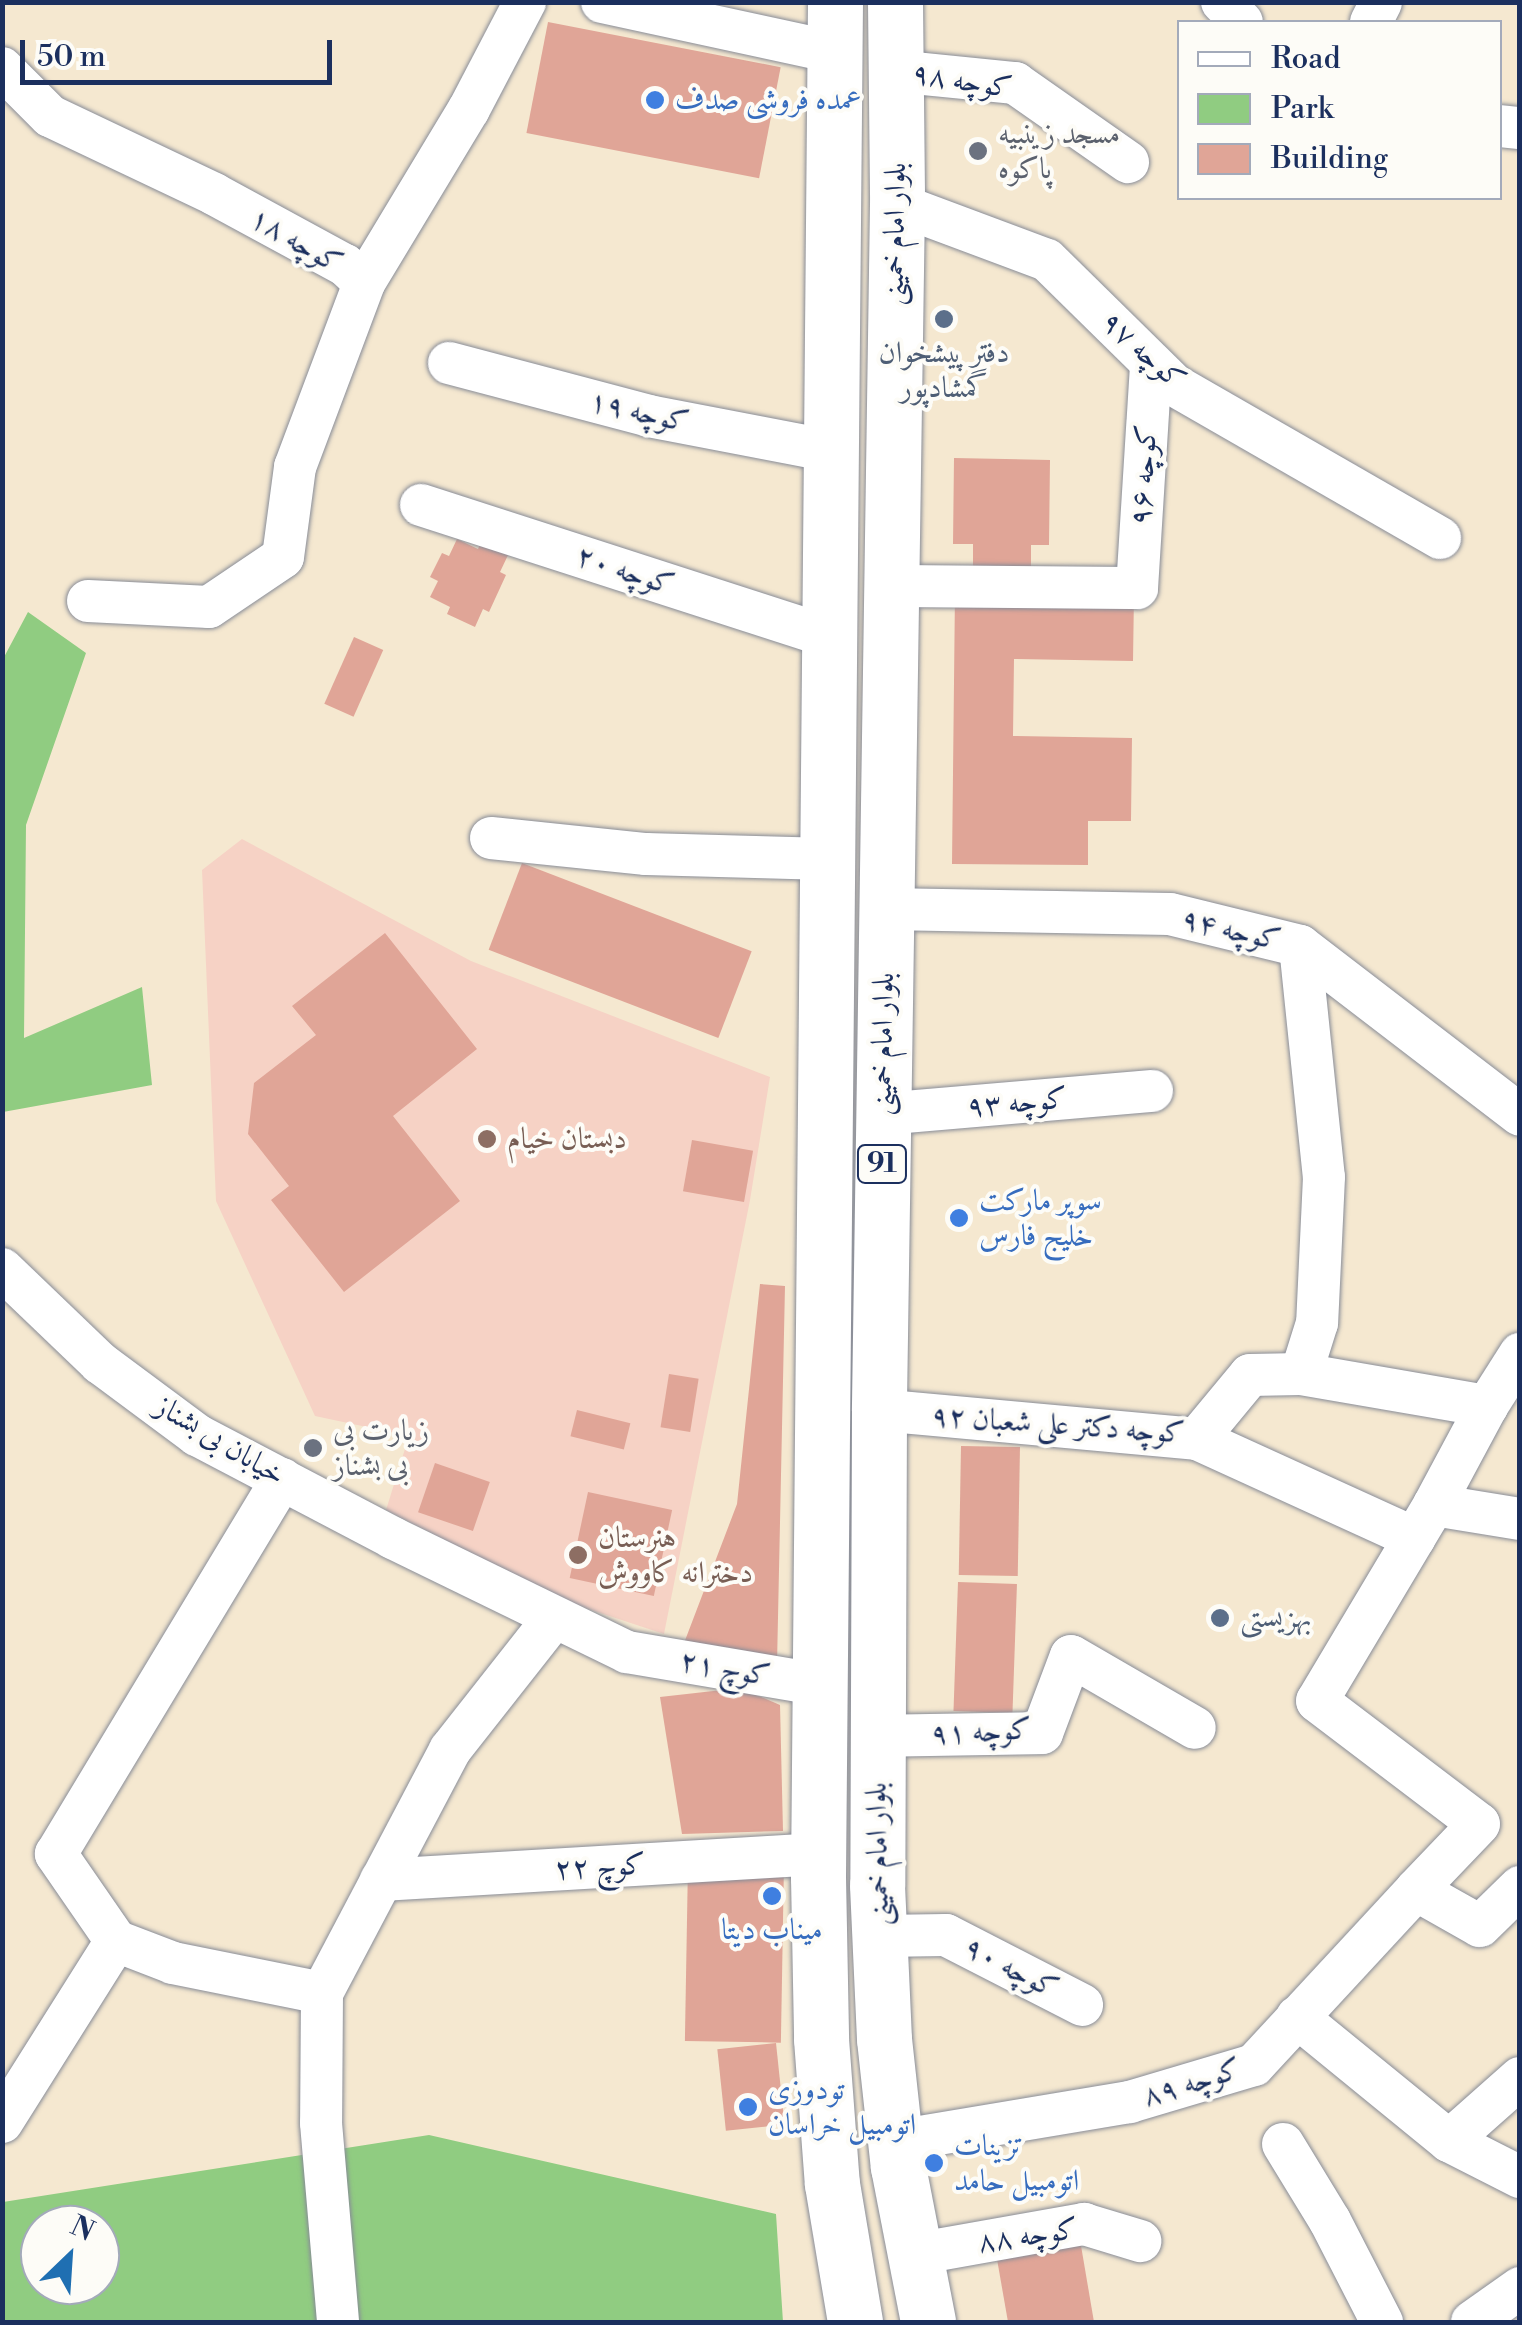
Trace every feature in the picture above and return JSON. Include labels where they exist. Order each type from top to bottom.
[{"type":"main road","name":"بلوار امام خمینی","points":[[895,2],[897,204],[876,1736],[880,1936],[896,2141],[928,2322]]},
{"type":"main road","name":"بلوار امام خمینی","points":[[834,27],[818,1854],[821,2039],[831,2166],[855,2322]]},
{"type":"main road","points":[[828,916],[885,909]]},
{"type":"street","name":"کوچه ۱۸","points":[[2,68],[50,116],[214,194],[345,265],[364,283],[469,109],[525,2]]},
{"type":"street","points":[[602,2],[834,27]]},
{"type":"street","points":[[1222,2],[1240,20]]},
{"type":"street","name":"کوچه ۹۸","points":[[894,70],[1015,83],[1128,162]]},
{"type":"street","name":"کوچه ۹۷","points":[[897,204],[1047,260],[1174,385],[1440,538]]},
{"type":"street","points":[[88,601],[209,607],[284,558],[295,467],[364,283]]},
{"type":"street","name":"کوچه ۱۹","points":[[449,363],[649,416],[831,451]]},
{"type":"street","name":"کوچه ۹۶","points":[[890,586],[1138,588],[1152,363]]},
{"type":"street","name":"کوچه ۲۰","points":[[421,505],[829,637]]},
{"type":"street","points":[[492,838],[646,854],[828,859]]},
{"type":"street","name":"کوچه ۹۴","points":[[885,909],[1170,914],[1300,946],[1520,1115]]},
{"type":"street","points":[[1300,946],[1324,1177],[1318,1323],[1302,1374]]},
{"type":"street","name":"کوچه ۹۳","points":[[882,1114],[1152,1091]]},
{"type":"street","name":"خیابان بی بشناز","points":[[2,1269],[100,1363],[197,1435],[627,1652]]},
{"type":"street","points":[[1424,1522],[1520,1354]]},
{"type":"street","name":"کوچه دکتر علی شعبان ۹۲","points":[[878,1410],[1196,1439],[1250,1375],[1302,1374],[1487,1406]]},
{"type":"street","points":[[1196,1439],[1424,1522],[1520,1519]]},
{"type":"street","points":[[282,1479],[56,1854],[116,1941],[173,1964],[322,1993]]},
{"type":"street","name":"کوچه ۸۹","points":[[896,2141],[1130,2102],[1254,2065],[1480,1824],[1317,1701],[1424,1522]]},
{"type":"street","points":[[338,2322],[321,2123],[322,1993],[450,1750],[554,1618]]},
{"type":"street","name":"کوچ ۲۱","points":[[627,1652],[822,1685]]},
{"type":"street","name":"کوچه ۹۱","points":[[876,1736],[1042,1733],[1071,1656],[1195,1728]]},
{"type":"street","name":"کوچ ۲۲","points":[[382,1880],[818,1854]]},
{"type":"street","points":[[1416,1890],[1480,1926],[1520,1886]]},
{"type":"street","name":"کوچه ۹۰","points":[[880,1936],[946,1934],[1082,2005]]},
{"type":"street","points":[[2,2122],[116,1941]]},
{"type":"street","points":[[1297,2017],[1449,2141],[1520,2177]]},
{"type":"street","points":[[1449,2141],[1520,2078]]},
{"type":"street","points":[[1282,2144],[1330,2221],[1382,2322]]},
{"type":"street","name":"کوچه ۸۸","points":[[915,2254],[1084,2224],[1140,2241]]},
{"type":"street","points":[[1472,2322],[1520,2288]]},
{"type":"shaded area","name":"دبستان خیام","points":[[242,839],[471,961],[770,1077],[750,1200],[664,1634],[564,1601],[386,1510],[409,1436],[315,1416],[216,1201],[202,870]]},
{"type":"green space","points":[[28,612],[86,653],[26,825],[24,1038],[142,987],[152,1085],[3,1112],[3,659]]},
{"type":"green space","points":[[429,2135],[776,2214],[783,2322],[3,2322],[3,2202]]},
{"type":"building","name":"عمده فروشی صدف","points":[[548,22],[781,67],[759,178],[526,133]]},
{"type":"building","points":[[954,458],[1050,460],[1049,545],[1031,545],[1031,568],[973,567],[973,544],[953,544]]},
{"type":"building","points":[[457,539],[478,549],[482,540],[509,553],[500,572],[506,575],[489,612],[483,609],[475,627],[447,614],[450,607],[430,597],[438,581],[430,577],[442,553],[449,556]]},
{"type":"building","points":[[955,591],[1134,594],[1133,661],[1014,659],[1013,736],[1132,738],[1131,821],[1088,821],[1088,865],[952,864]]},
{"type":"building","points":[[354,637],[383,650],[354,717],[324,704]]},
{"type":"building","points":[[522,863],[752,951],[718,1038],[489,950]]},
{"type":"building","points":[[385,933],[477,1049],[393,1116],[460,1201],[344,1292],[271,1200],[289,1186],[248,1134],[254,1083],[316,1035],[292,1006]]},
{"type":"building","points":[[692,1140],[753,1151],[744,1202],[683,1191]]},
{"type":"building","points":[[760,1284],[785,1286],[777,1665],[681,1651],[737,1504]]},
{"type":"building","points":[[669,1374],[699,1379],[690,1432],[661,1427]]},
{"type":"building","points":[[577,1410],[630,1423],[624,1450],[570,1436]]},
{"type":"building","points":[[961,1446],[1020,1447],[1018,1576],[959,1575]]},
{"type":"building","points":[[435,1463],[490,1482],[473,1531],[418,1512]]},
{"type":"building","points":[[588,1492],[672,1510],[654,1596],[570,1578]]},
{"type":"building","points":[[958,1582],[1017,1584],[1012,1713],[953,1711]]},
{"type":"building","points":[[740,1688],[780,1705],[783,1831],[682,1834],[660,1697]]},
{"type":"building","points":[[688,1863],[784,1865],[781,2043],[685,2041]]},
{"type":"building","points":[[776,2043],[785,2125],[726,2131],[717,2049]]},
{"type":"building","points":[[1078,2228],[1094,2322],[1008,2322],[994,2242]]},
{"type":"place","name":"عمده فروشی صدف","points":[[655,100]]},
{"type":"place","name":"مسجد زینبیه پاکوه","points":[[978,151]]},
{"type":"place","name":"دفتر پیشخوان گمشادپور","points":[[944,319]]},
{"type":"place","name":"دبستان خیام","points":[[487,1139]]},
{"type":"place","name":"سوپر مارکت خلیج فارس","points":[[959,1218]]},
{"type":"place","name":"زیارت بی بی بشناز","points":[[313,1448]]},
{"type":"place","name":"هنرستان دخترانه کاووش","points":[[578,1555]]},
{"type":"place","name":"بهزیستی","points":[[1220,1618]]},
{"type":"place","name":"میناب دیتا","points":[[772,1896]]},
{"type":"place","name":"تودوزی اتومبیل خراسان","points":[[748,2107]]},
{"type":"place","name":"تزینات اتومبیل حامد","points":[[934,2163]]}]
